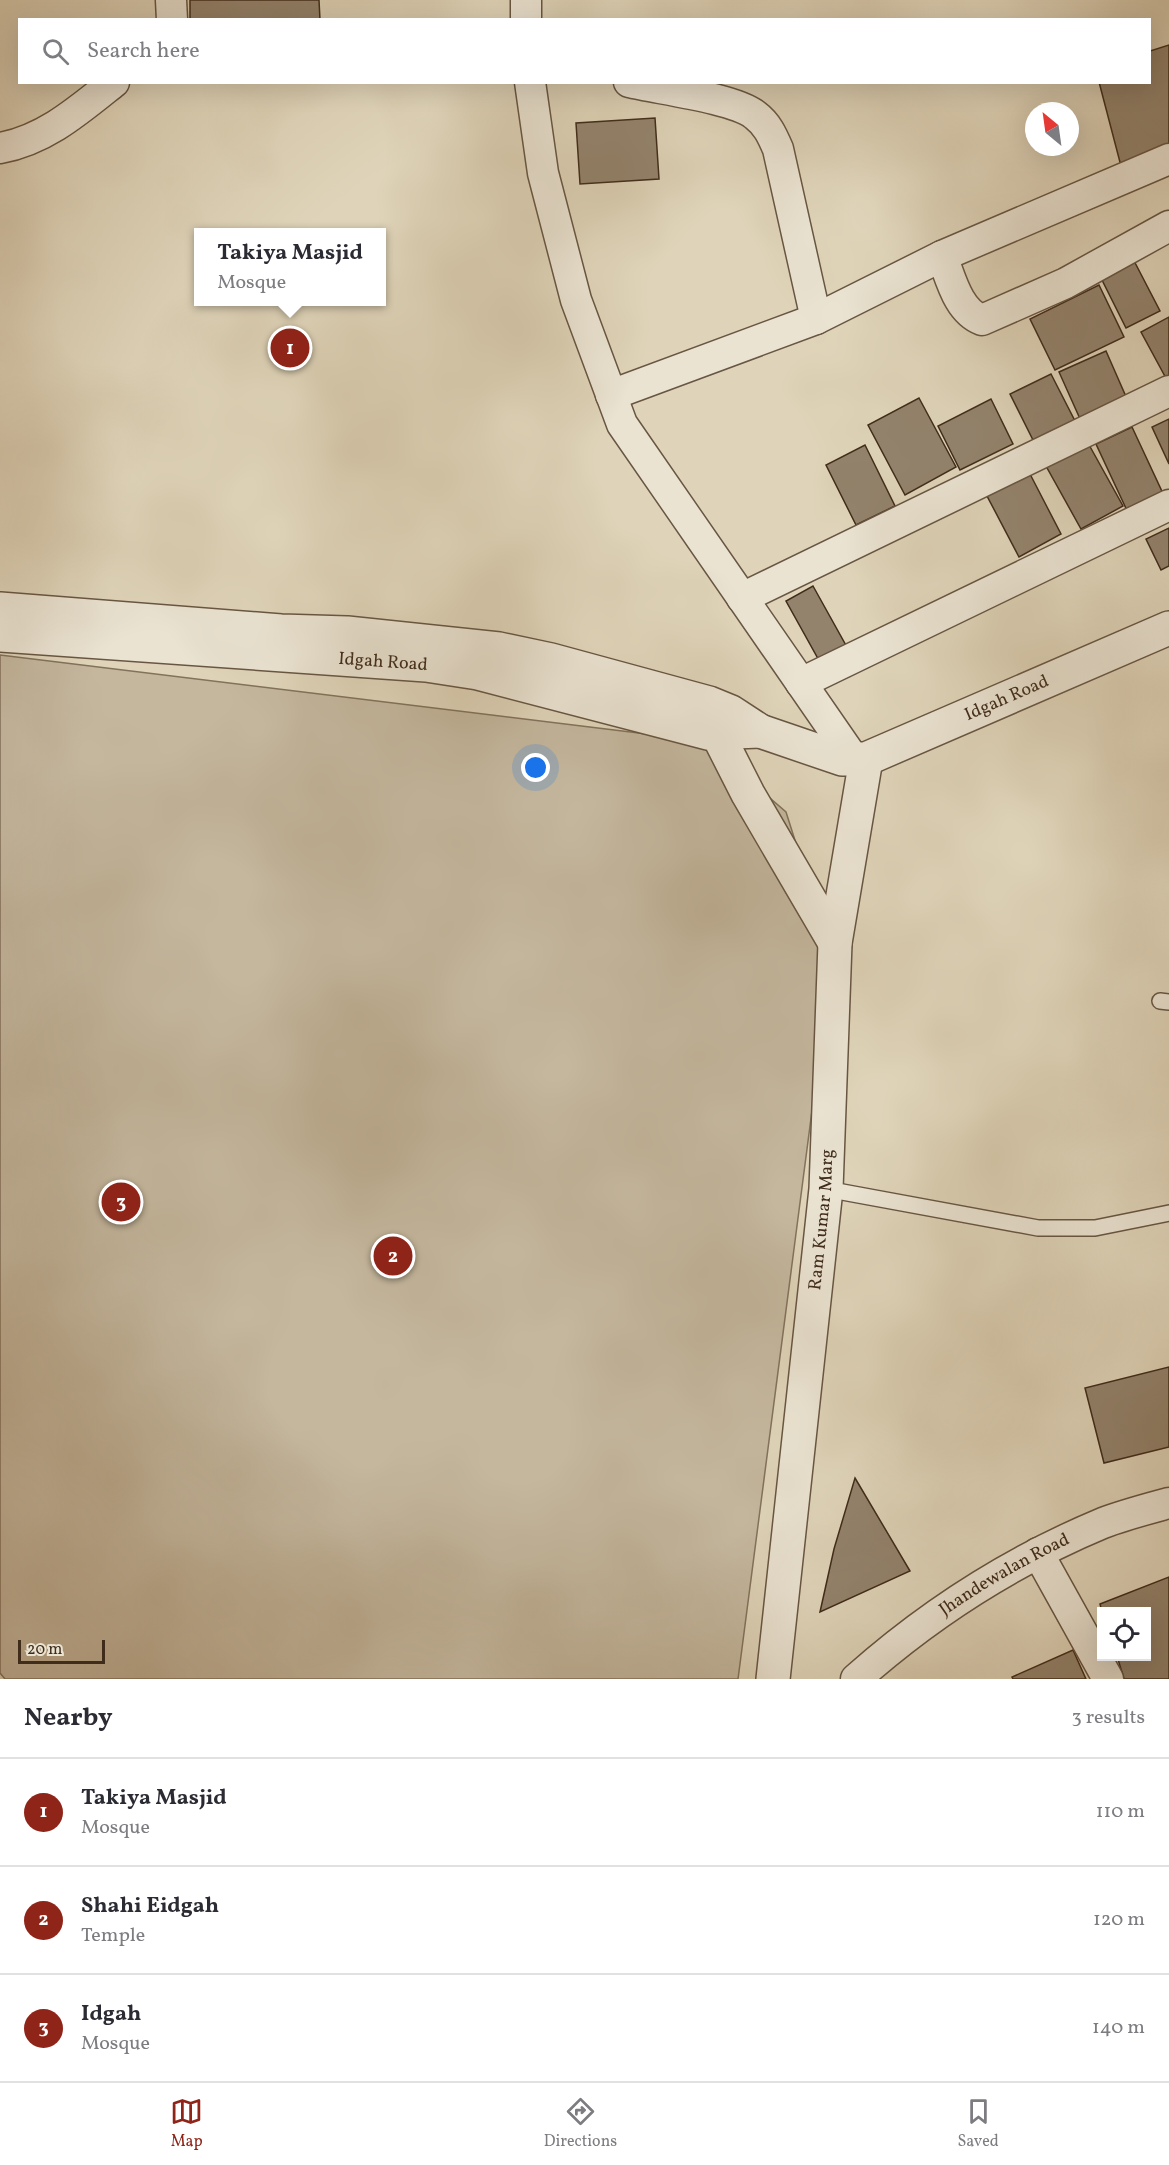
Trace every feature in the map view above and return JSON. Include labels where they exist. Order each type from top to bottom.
[{"type":"street","points":[[171,0],[172,18]]},
{"type":"street","points":[[526,0],[526,18]]},
{"type":"street","points":[[0,148],[39,135],[66,120],[111,84]]},
{"type":"street","points":[[530,84],[543,173],[576,300],[622,424],[854,759]]},
{"type":"street","points":[[638,84],[724,103],[753,113],[769,128],[778,149],[816,319]]},
{"type":"street","points":[[611,395],[816,319],[942,256],[1169,159]]},
{"type":"street","points":[[942,256],[961,302],[970,316],[982,320],[1066,283],[1169,226]]},
{"type":"street","points":[[742,598],[1169,390]]},
{"type":"street","points":[[801,683],[1169,505]]},
{"type":"street","points":[[0,609],[347,633],[499,649],[551,660],[710,704],[731,712],[760,730],[854,759]]},
{"type":"street","name":"Idgah Road","points":[[854,759],[1169,628]]},
{"type":"street","name":"Idgah Road","points":[[0,635],[426,665],[478,673],[717,733],[760,730]]},
{"type":"street","points":[[717,733],[748,794],[835,943]]},
{"type":"street","name":"Ram Kumar Marg","points":[[773,1679],[826,1189],[835,943],[854,759]]},
{"type":"street","name":"Jhandewalan Road","points":[[856,1679],[896,1643],[962,1597],[1038,1553],[1105,1522],[1169,1503]]},
{"type":"street","points":[[1038,1553],[1108,1679]]},
{"type":"lane","points":[[826,1189],[1038,1228],[1095,1228],[1169,1213]]},
{"type":"shaded area","points":[[0,655],[704,741],[786,812],[832,957],[738,1679],[5,1679],[0,1673]]},
{"type":"building","points":[[190,0],[319,0],[320,18],[190,18]]},
{"type":"building","points":[[1169,45],[1169,153],[1121,166],[1100,84],[1151,84],[1151,51]]},
{"type":"building","points":[[655,118],[659,179],[580,184],[576,123]]},
{"type":"building","points":[[1131,255],[1160,311],[1126,328],[1098,272]]},
{"type":"building","points":[[1099,285],[1124,337],[1055,370],[1030,319]]},
{"type":"building","points":[[1169,317],[1169,379],[1167,380],[1141,332]]},
{"type":"building","points":[[1106,351],[1127,399],[1081,421],[1059,372]]},
{"type":"building","points":[[1051,374],[1075,421],[1034,442],[1010,394]]},
{"type":"building","points":[[919,398],[956,467],[905,495],[868,425]]},
{"type":"building","points":[[991,399],[1013,444],[960,470],[938,426]]},
{"type":"building","points":[[1169,419],[1169,464],[1152,427]]},
{"type":"building","points":[[1132,427],[1166,500],[1130,517],[1096,444]]},
{"type":"building","points":[[1088,443],[1123,506],[1081,529],[1046,466]]},
{"type":"building","points":[[865,445],[895,506],[856,525],[826,465]]},
{"type":"building","points":[[1030,474],[1061,534],[1019,557],[987,496]]},
{"type":"building","points":[[1169,528],[1169,566],[1161,570],[1146,539]]},
{"type":"building","points":[[813,586],[848,649],[821,664],[786,601]]},
{"type":"building","points":[[1169,1367],[1169,1447],[1104,1463],[1085,1388]]},
{"type":"building","points":[[855,1478],[910,1571],[820,1612],[834,1549]]},
{"type":"building","points":[[1169,1577],[1169,1679],[1124,1679],[1119,1661],[1151,1661],[1151,1607],[1101,1607],[1100,1604]]},
{"type":"building","points":[[1073,1650],[1086,1679],[1013,1679],[1012,1677]]},
{"type":"place","name":"Takiya Masjid","points":[[290,348]]},
{"type":"place","name":"Idgah","points":[[121,1202]]},
{"type":"place","name":"Shahi Eidgah","points":[[393,1256]]}]
